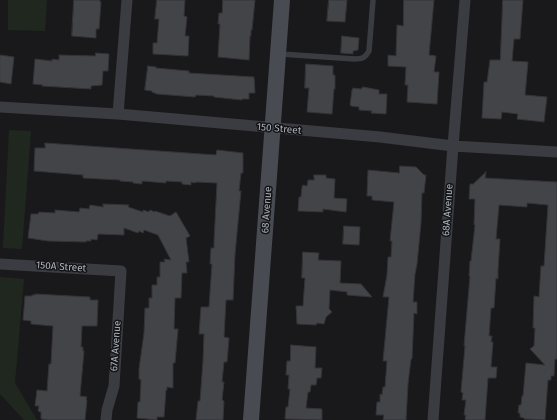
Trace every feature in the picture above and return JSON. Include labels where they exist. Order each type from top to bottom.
[{"type":"street","points":[[118,114],[127,0]]},
{"type":"street","name":"68 Avenue","points":[[251,420],[282,0]]},
{"type":"street","name":"68A Avenue","points":[[433,420],[465,0]]},
{"type":"street","name":"150 Street","points":[[0,108],[118,114],[453,146],[557,152]]},
{"type":"street","name":"150A Street","points":[[0,264],[121,271]]},
{"type":"street","name":"67A Avenue","points":[[106,420],[107,410],[114,386],[121,271]]},
{"type":"lane","points":[[278,54],[361,59],[369,52],[373,0]]},
{"type":"shaded area","points":[[8,0],[47,0],[45,31],[8,30]]},
{"type":"shaded area","points":[[9,130],[31,131],[22,249],[3,248]]},
{"type":"shaded area","points":[[0,277],[24,279],[15,383],[37,420],[24,420],[0,394]]},
{"type":"building","points":[[74,0],[100,0],[99,29],[96,29],[96,38],[72,36]]},
{"type":"building","points":[[157,0],[185,0],[184,16],[187,17],[185,36],[189,36],[188,56],[153,54],[153,43],[157,43],[159,19],[155,19]]},
{"type":"building","points":[[223,0],[255,0],[250,36],[249,60],[218,57],[220,24],[218,24],[219,13],[222,13]]},
{"type":"building","points":[[329,0],[347,0],[345,22],[327,21]]},
{"type":"building","points":[[404,0],[434,0],[429,55],[436,56],[434,72],[439,72],[437,104],[407,102],[408,85],[405,85],[406,67],[388,66],[388,55],[396,56],[397,25],[403,26]]},
{"type":"building","points":[[503,0],[523,0],[520,39],[514,39],[512,61],[528,62],[525,95],[547,97],[544,122],[517,119],[518,114],[502,112],[501,119],[482,118],[484,82],[487,82],[490,60],[500,60]]},
{"type":"building","points":[[342,36],[359,38],[358,50],[353,51],[353,54],[341,53]]},
{"type":"building","points":[[96,53],[109,54],[108,71],[103,71],[102,85],[91,86],[91,89],[42,86],[43,85],[33,84],[35,59],[52,61],[52,59],[59,60],[59,55],[95,56]]},
{"type":"building","points":[[0,55],[14,57],[11,84],[0,82]]},
{"type":"building","points":[[306,64],[333,66],[333,75],[335,75],[335,89],[332,114],[307,112],[309,88],[305,88]]},
{"type":"building","points":[[148,66],[189,71],[189,73],[254,77],[255,93],[249,93],[249,99],[242,100],[214,96],[196,95],[195,97],[157,94],[152,91],[145,90]]},
{"type":"building","points":[[363,87],[379,90],[379,94],[387,94],[386,114],[371,113],[372,111],[359,110],[359,107],[350,105],[353,88],[361,89]]},
{"type":"building","points":[[45,143],[216,155],[217,150],[243,153],[243,173],[241,173],[239,191],[241,191],[235,254],[233,300],[226,300],[224,337],[229,338],[227,362],[224,362],[222,382],[224,382],[222,400],[224,401],[223,420],[196,420],[198,401],[200,401],[203,361],[204,334],[199,334],[201,307],[209,307],[212,264],[210,264],[211,248],[214,248],[217,183],[191,182],[191,185],[182,184],[182,182],[166,181],[166,183],[142,181],[142,184],[120,180],[83,178],[83,175],[34,171],[35,148],[45,148]]},
{"type":"building","points":[[400,166],[416,167],[424,175],[426,175],[424,193],[422,193],[421,223],[413,302],[417,302],[417,314],[414,313],[412,359],[408,384],[406,420],[383,420],[384,415],[376,415],[377,402],[380,402],[380,394],[382,395],[383,387],[385,387],[387,361],[383,361],[389,297],[383,297],[387,275],[388,257],[391,257],[392,241],[390,241],[394,202],[372,200],[372,196],[367,196],[368,170],[399,173]]},
{"type":"building","points":[[486,172],[485,178],[557,182],[557,359],[555,359],[554,376],[551,376],[551,380],[548,380],[545,420],[524,419],[520,417],[520,413],[518,413],[519,405],[521,405],[523,396],[526,363],[545,365],[530,349],[534,346],[534,296],[539,297],[541,266],[544,266],[548,205],[527,203],[527,207],[499,205],[496,239],[500,239],[498,279],[496,278],[494,308],[491,308],[489,336],[492,336],[491,342],[493,342],[491,367],[497,367],[496,378],[488,378],[485,420],[466,420],[466,415],[464,415],[466,400],[462,400],[463,393],[461,392],[470,261],[475,225],[475,199],[469,199],[470,184],[473,184]]},
{"type":"building","points":[[314,175],[326,175],[326,178],[335,179],[334,198],[347,199],[346,212],[323,209],[323,212],[298,211],[299,197],[301,197],[302,187],[303,185],[307,186],[308,180],[314,180]]},
{"type":"building","points":[[103,204],[129,205],[128,207],[143,212],[143,210],[149,212],[150,210],[170,216],[176,212],[190,236],[186,238],[189,262],[186,262],[187,273],[182,273],[181,298],[175,298],[174,329],[178,329],[175,363],[173,363],[173,388],[167,387],[164,417],[157,417],[157,420],[137,418],[138,402],[140,402],[141,380],[139,379],[139,369],[144,333],[145,308],[149,308],[149,298],[152,298],[152,285],[157,285],[157,277],[160,277],[160,262],[165,262],[164,259],[171,260],[158,235],[144,230],[143,233],[139,231],[138,233],[124,228],[124,235],[98,234],[97,240],[91,239],[91,241],[86,242],[48,241],[28,238],[31,214],[38,214],[39,212],[55,213],[55,210],[79,212],[80,208],[89,209],[90,205],[103,207]]},
{"type":"building","points":[[344,226],[360,227],[359,245],[343,244]]},
{"type":"building","points":[[303,252],[319,253],[318,260],[341,261],[340,283],[361,284],[372,297],[347,295],[347,292],[330,290],[329,309],[332,312],[326,317],[324,324],[297,324],[296,306],[303,306],[305,278],[302,278]]},
{"type":"building","points":[[35,294],[90,297],[90,300],[98,300],[97,326],[82,326],[81,347],[83,347],[84,351],[80,396],[87,397],[85,420],[41,419],[41,412],[38,411],[39,406],[35,406],[37,390],[47,391],[49,364],[51,364],[53,326],[31,324],[31,321],[23,320],[25,296],[32,296]]},
{"type":"building","points":[[291,345],[316,347],[315,368],[322,368],[321,378],[317,378],[316,385],[311,385],[310,392],[308,392],[306,408],[322,409],[322,420],[285,419],[290,389],[288,389],[289,375],[286,375],[287,361],[290,361]]}]
